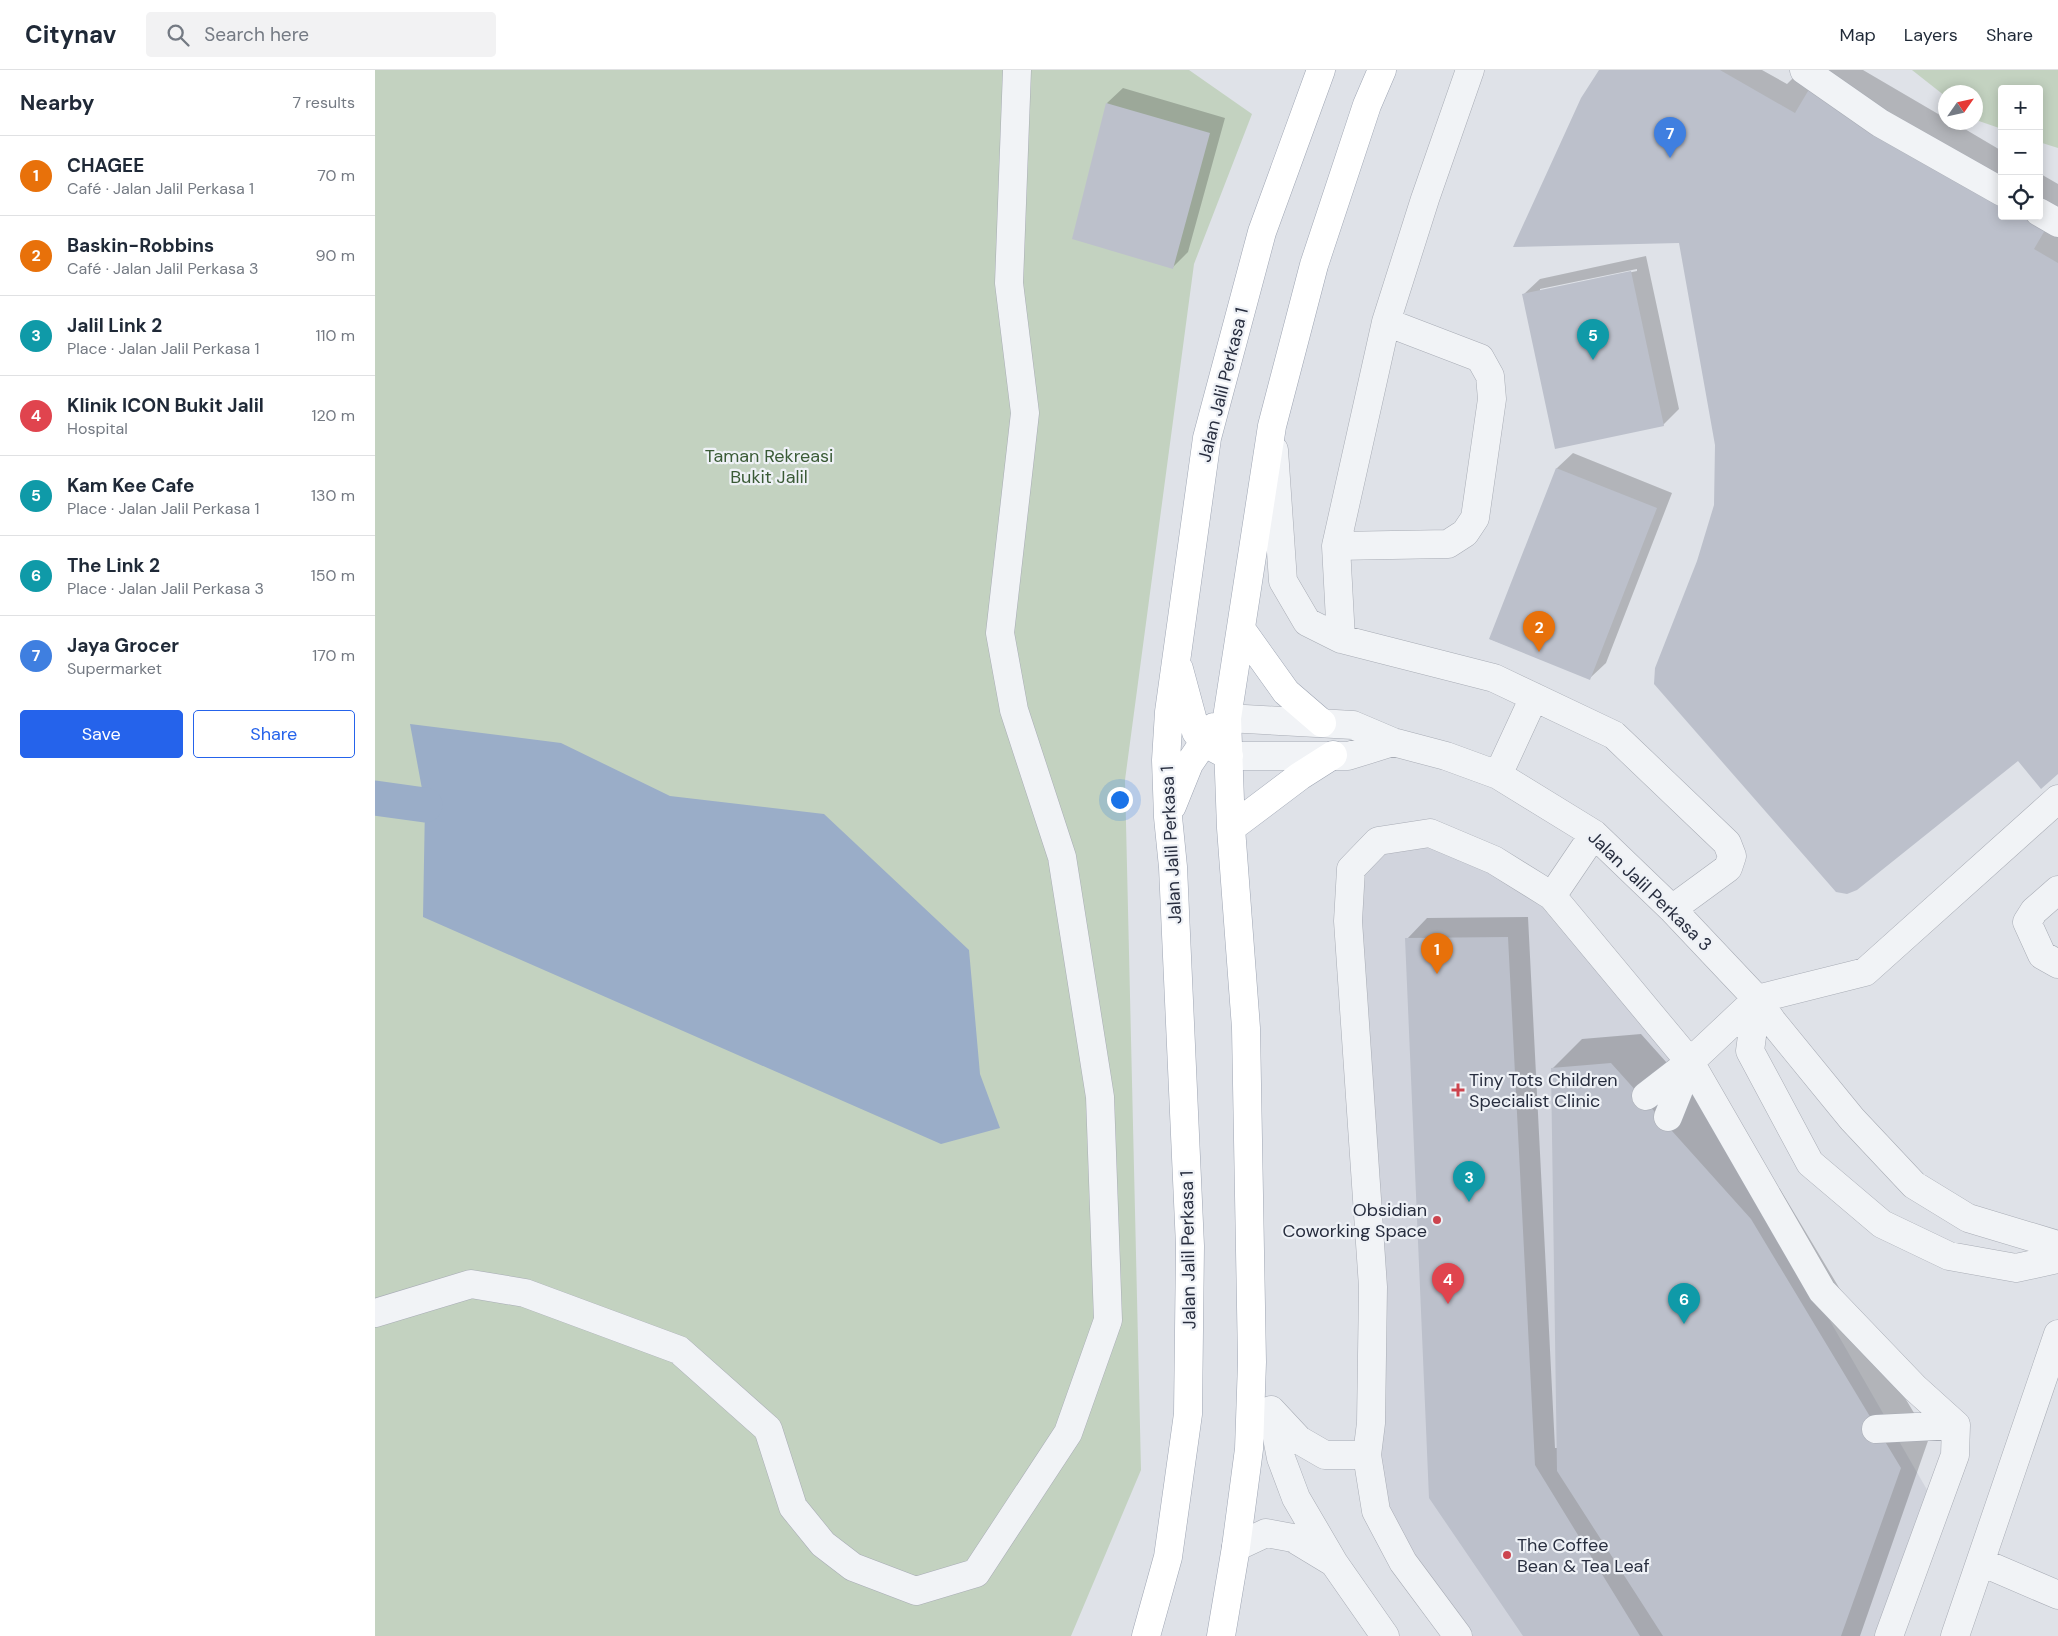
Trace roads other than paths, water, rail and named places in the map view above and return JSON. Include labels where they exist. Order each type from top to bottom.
[{"type":"main road","name":"Jalan Jalil Perkasa 1","points":[[1146,1636],[1168,1557],[1188,1414],[1190,1246],[1173,867],[1168,816],[1166,760],[1169,712],[1207,438],[1262,232],[1321,70]]},
{"type":"main road","points":[[1367,70],[1367,105]]},
{"type":"main road","points":[[1221,1636],[1236,1547],[1249,1449],[1253,1362],[1246,1028],[1231,828],[1227,718],[1272,426],[1314,265],[1367,105],[1382,70]]},
{"type":"main road","points":[[1241,630],[1286,692],[1322,724]]},
{"type":"main road","points":[[1176,658],[1196,732],[1203,742],[1229,756]]},
{"type":"main road","points":[[1168,816],[1189,764],[1212,728],[1227,718]]},
{"type":"main road","points":[[1231,828],[1300,776],[1333,755]]},
{"type":"street","points":[[375,1313],[471,1284],[525,1294],[679,1350],[768,1429],[793,1507],[823,1544],[853,1567],[916,1590],[975,1573],[1068,1433],[1109,1320],[1100,1097],[1062,857],[1014,710],[1000,633],[1025,413],[1009,284],[1017,70]]},
{"type":"street","points":[[1341,639],[1337,546],[1387,322],[1425,199],[1471,70]]},
{"type":"street","points":[[1804,70],[1880,124],[1998,190]]},
{"type":"street","points":[[2043,214],[2058,223]]},
{"type":"street","points":[[1337,546],[1448,544],[1465,533],[1475,518],[1492,399],[1490,376],[1480,358],[1387,322]]},
{"type":"street","points":[[1272,426],[1283,581],[1307,622],[1341,639],[1494,678],[1615,735],[1727,843],[1733,856],[1728,868],[1672,909]]},
{"type":"street","points":[[1497,774],[1534,697]]},
{"type":"street","name":"Jalan Jalil Perkasa 3","points":[[1227,718],[1353,725],[1393,742],[1446,756],[1497,774],[1594,834],[1672,909],[1757,999],[1772,1021],[1852,1119],[1913,1185],[1968,1218],[2058,1245]]},
{"type":"street","points":[[1229,756],[1348,756],[1393,742]]},
{"type":"street","points":[[1646,1096],[1690,1062],[1757,999],[1865,972],[2058,799]]},
{"type":"street","points":[[1457,1636],[1403,1562],[1376,1511],[1367,1455],[1371,1423],[1373,1287],[1348,921],[1351,869],[1378,841],[1430,833],[1494,860],[1552,896],[1690,1062],[1822,1291],[1915,1388],[1956,1425],[1955,1455],[1889,1636]]},
{"type":"street","points":[[1552,896],[1594,834]]},
{"type":"street","points":[[2058,890],[2035,911],[2027,922],[2042,956],[2058,964]]},
{"type":"street","points":[[1757,999],[1750,1051],[1810,1163],[1882,1224],[1949,1256],[2016,1268],[2058,1259]]},
{"type":"street","points":[[1668,1117],[1690,1062]]},
{"type":"street","points":[[1956,1635],[1981,1562],[2049,1393],[2058,1334]]},
{"type":"street","points":[[1253,1362],[1272,1412],[1281,1458],[1296,1498],[1334,1563],[1385,1636]]},
{"type":"street","points":[[1272,1412],[1299,1440],[1325,1455],[1367,1455]]},
{"type":"street","points":[[1877,1428],[1956,1425]]},
{"type":"street","points":[[1236,1547],[1266,1533],[1293,1538],[1334,1563]]},
{"type":"street","points":[[1981,1562],[2058,1595]]},
{"type":"water","points":[[410,724],[561,743],[670,796],[824,814],[969,950],[980,1074],[1000,1128],[941,1144],[423,917],[425,805]]},
{"type":"waterway","points":[[375,798],[425,805]]},
{"type":"place","name":"Jaya Grocer","points":[[1670,158]]},
{"type":"place","name":"Kam Kee Cafe","points":[[1593,360]]},
{"type":"place","name":"Baskin-Robbins","points":[[1539,652]]},
{"type":"place","name":"CHAGEE","points":[[1437,974]]},
{"type":"place","name":"Tiny Tots Children Specialist Clinic","points":[[1458,1090]]},
{"type":"place","name":"Jalil Link 2","points":[[1469,1202]]},
{"type":"place","name":"Obsidian Coworking Space","points":[[1437,1220]]},
{"type":"place","name":"Klinik ICON Bukit Jalil","points":[[1448,1304]]},
{"type":"place","name":"The Link 2","points":[[1684,1324]]},
{"type":"place","name":"The Coffee Bean & Tea Leaf","points":[[1507,1555]]},
{"type":"park label","name":"Taman Rekreasi Bukit Jalil","points":[[769,466]]}]
